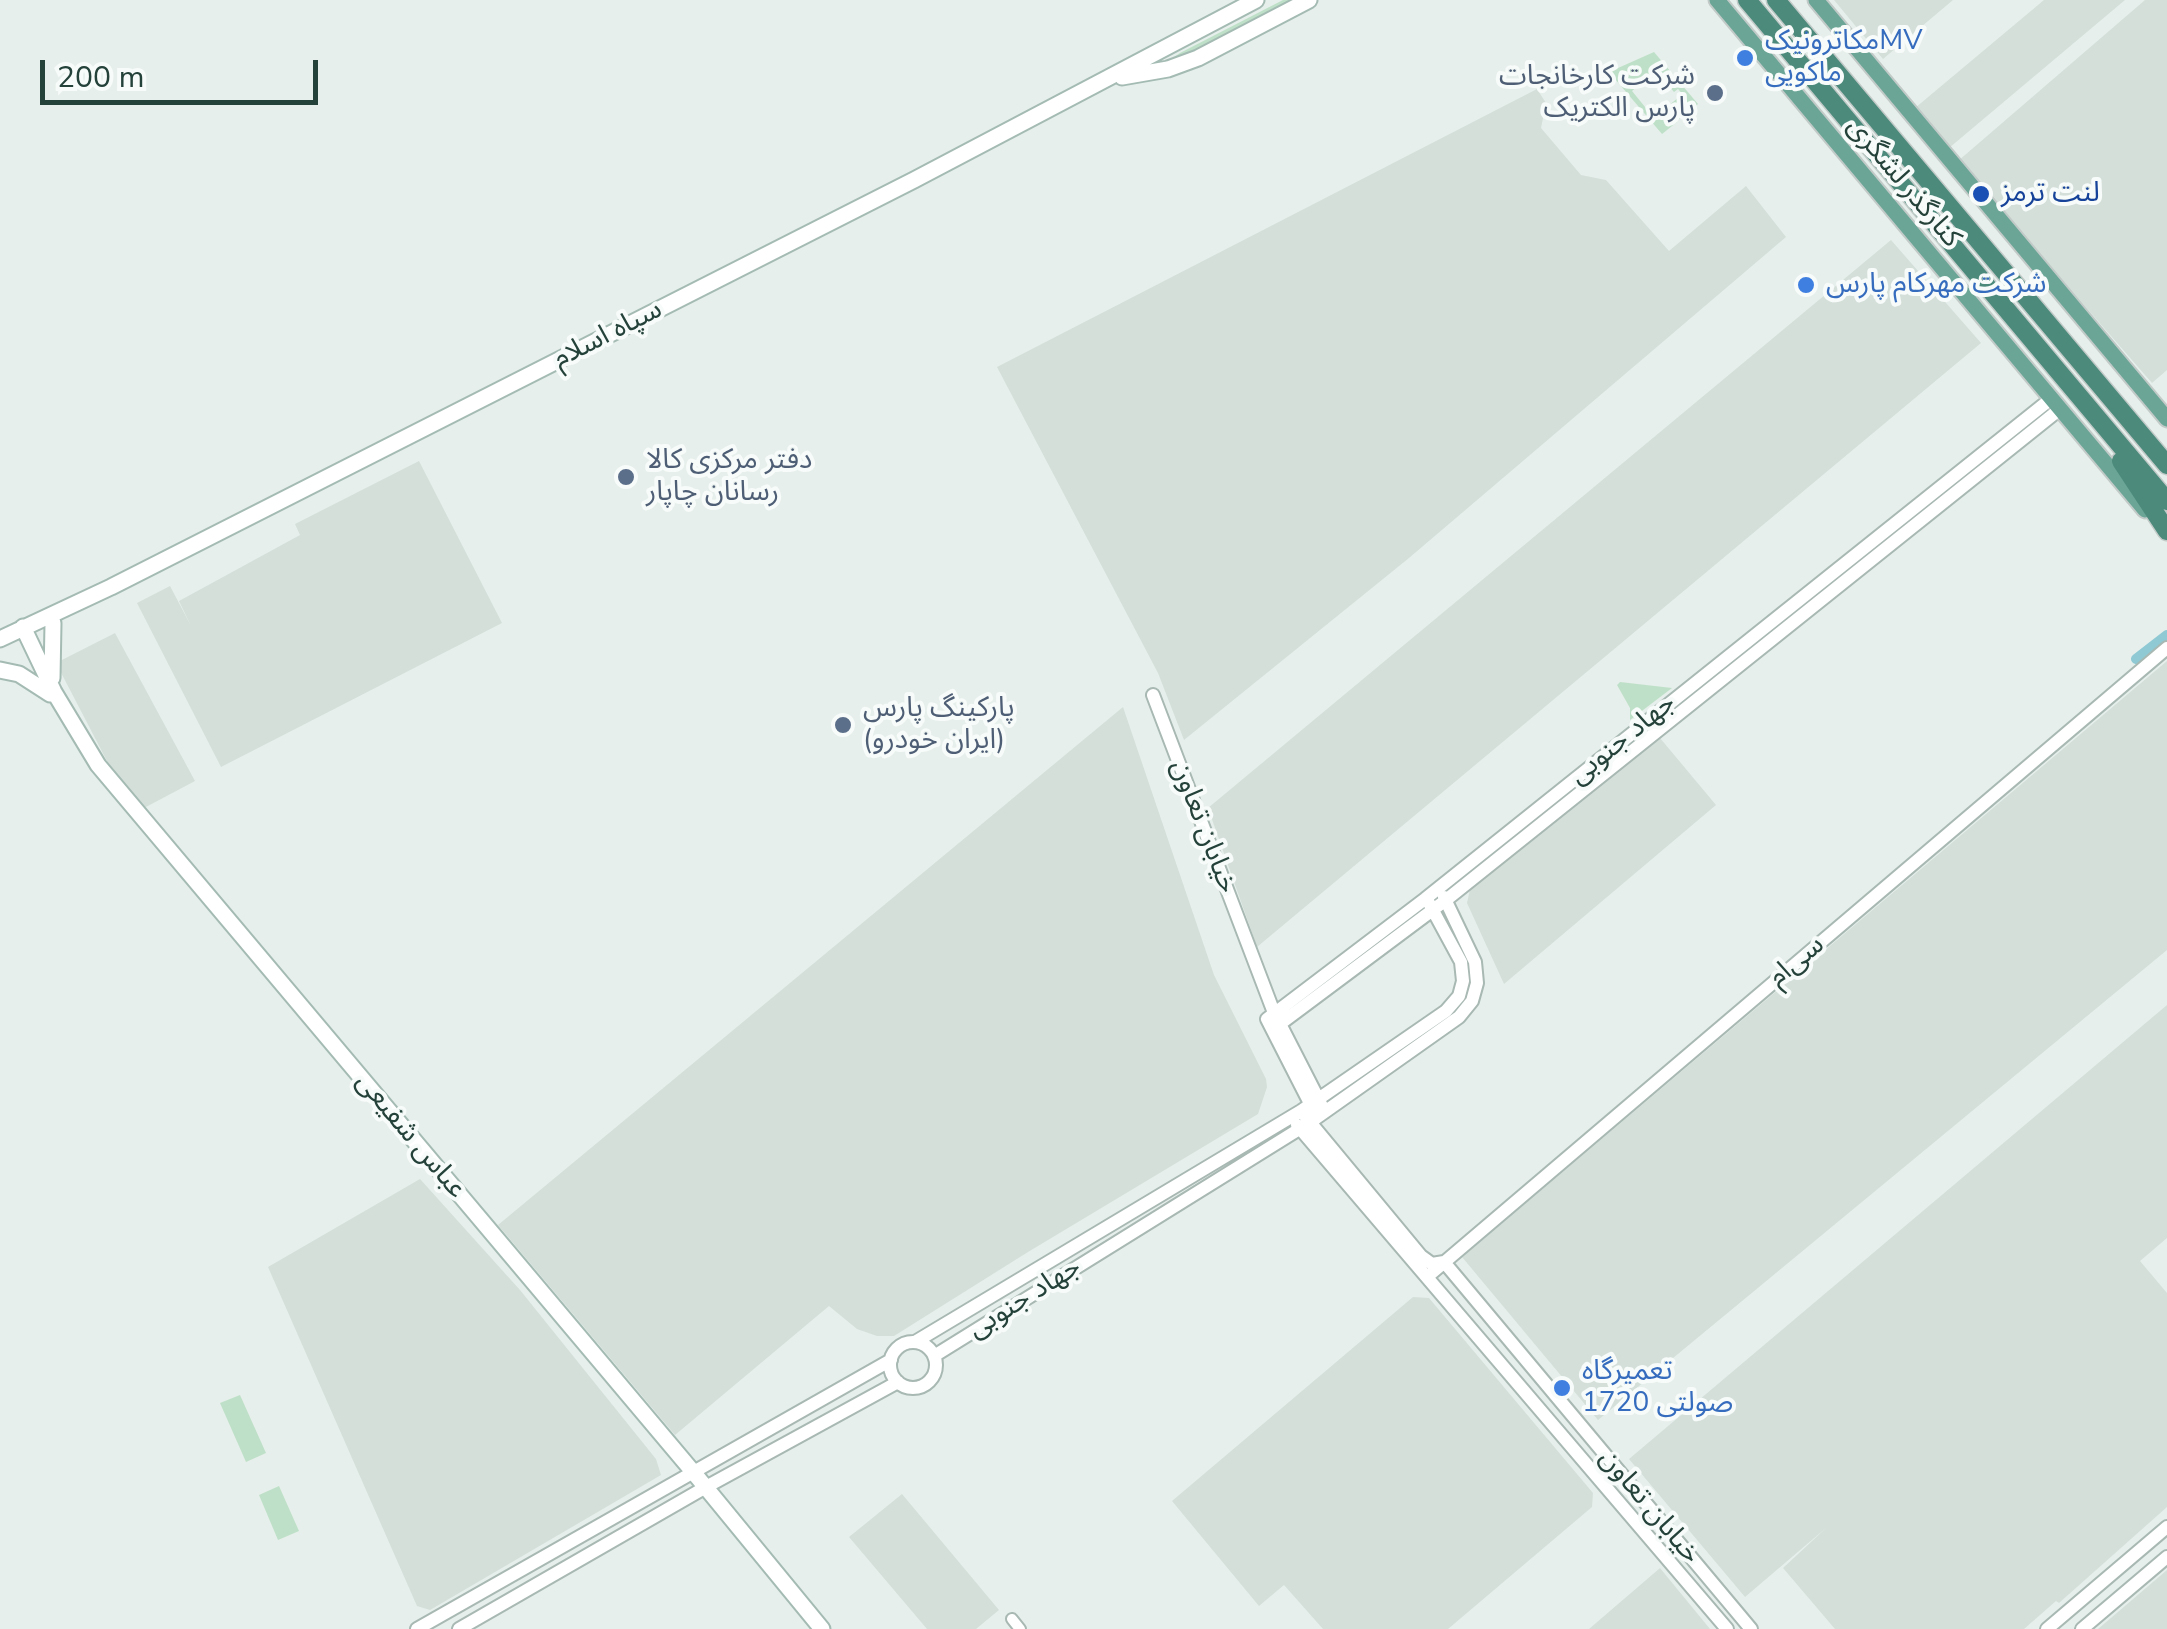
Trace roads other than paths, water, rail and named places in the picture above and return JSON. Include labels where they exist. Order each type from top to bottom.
[{"type":"highway","points":[[1747,0],[2167,500]]},
{"type":"highway","points":[[1776,0],[2167,465]]},
{"type":"highway","points":[[2077,394],[2167,533]]},
{"type":"main road","name":"سپاه اسلام","points":[[0,650],[16,635],[897,188],[1256,0]]},
{"type":"main road","name":"سپاه اسلام","points":[[1103,80],[1168,69],[1198,58],[1309,0]]},
{"type":"main road","name":"کنارگذر لشگری","points":[[1717,0],[2167,533]]},
{"type":"main road","name":"کنارگذر لشگری","points":[[1816,0],[2167,419]]},
{"type":"main road","name":"سپاه اسلام","points":[[16,635],[53,623],[111,587]]},
{"type":"main road","points":[[52,693],[53,623]]},
{"type":"main road","name":"عباس شفیعی","points":[[16,635],[94,768],[822,1629]]},
{"type":"main road","points":[[0,670],[18,674],[52,693]]},
{"type":"main road","name":"عباس شفیعی","points":[[702,1489],[814,1629]]},
{"type":"street","name":"جهاد جنوبی","points":[[1277,1019],[1442,894],[2056,404]]},
{"type":"street","name":"سی‌ام","points":[[1427,1277],[2167,648]]},
{"type":"street","name":"خیابان تعاون","points":[[1153,696],[1277,1019]]},
{"type":"street","name":"جهاد جنوبی","points":[[934,1356],[1459,1017],[1472,1001],[1475,962],[1442,894]]},
{"type":"street","name":"جهاد جنوبی","points":[[915,1342],[1309,1114],[1446,1012],[1459,996],[1463,981],[1461,962],[1429,904]]},
{"type":"street","points":[[1277,1019],[1267,1019],[1309,1114]]},
{"type":"street","name":"خیابان تعاون","points":[[1309,1114],[1420,1256],[1432,1264],[1444,1262],[1751,1629]]},
{"type":"street","name":"خیابان تعاون","points":[[1309,1114],[1427,1277],[1728,1629]]},
{"type":"street","points":[[417,1629],[891,1360],[897,1349],[915,1342],[923,1344],[934,1356],[936,1368],[927,1384],[910,1388],[892,1376],[891,1360]]},
{"type":"street","points":[[459,1629],[898,1382]]},
{"type":"street","points":[[2047,1629],[2167,1526]]},
{"type":"street","points":[[2082,1629],[2167,1557]]},
{"type":"street","points":[[1012,1619],[1020,1629]]},
{"type":"waterway","points":[[2136,659],[2167,635]]},
{"type":"place","name":"مکاترونیکMV ماکویی","points":[[1745,58]]},
{"type":"place","name":"شرکت کارخانجات پارس الکتریک","points":[[1715,93]]},
{"type":"place","name":"لنت ترمز","points":[[1981,194]]},
{"type":"place","name":"شرکت مهرکام پارس","points":[[1806,285]]},
{"type":"place","name":"دفتر مرکزی کالا رسانان چاپار","points":[[626,477]]},
{"type":"place","name":"پارکینگ پارس (ایران خودرو)","points":[[843,725]]},
{"type":"place","name":"تعمیرگاه 1720 صولتی","points":[[1562,1388]]}]
